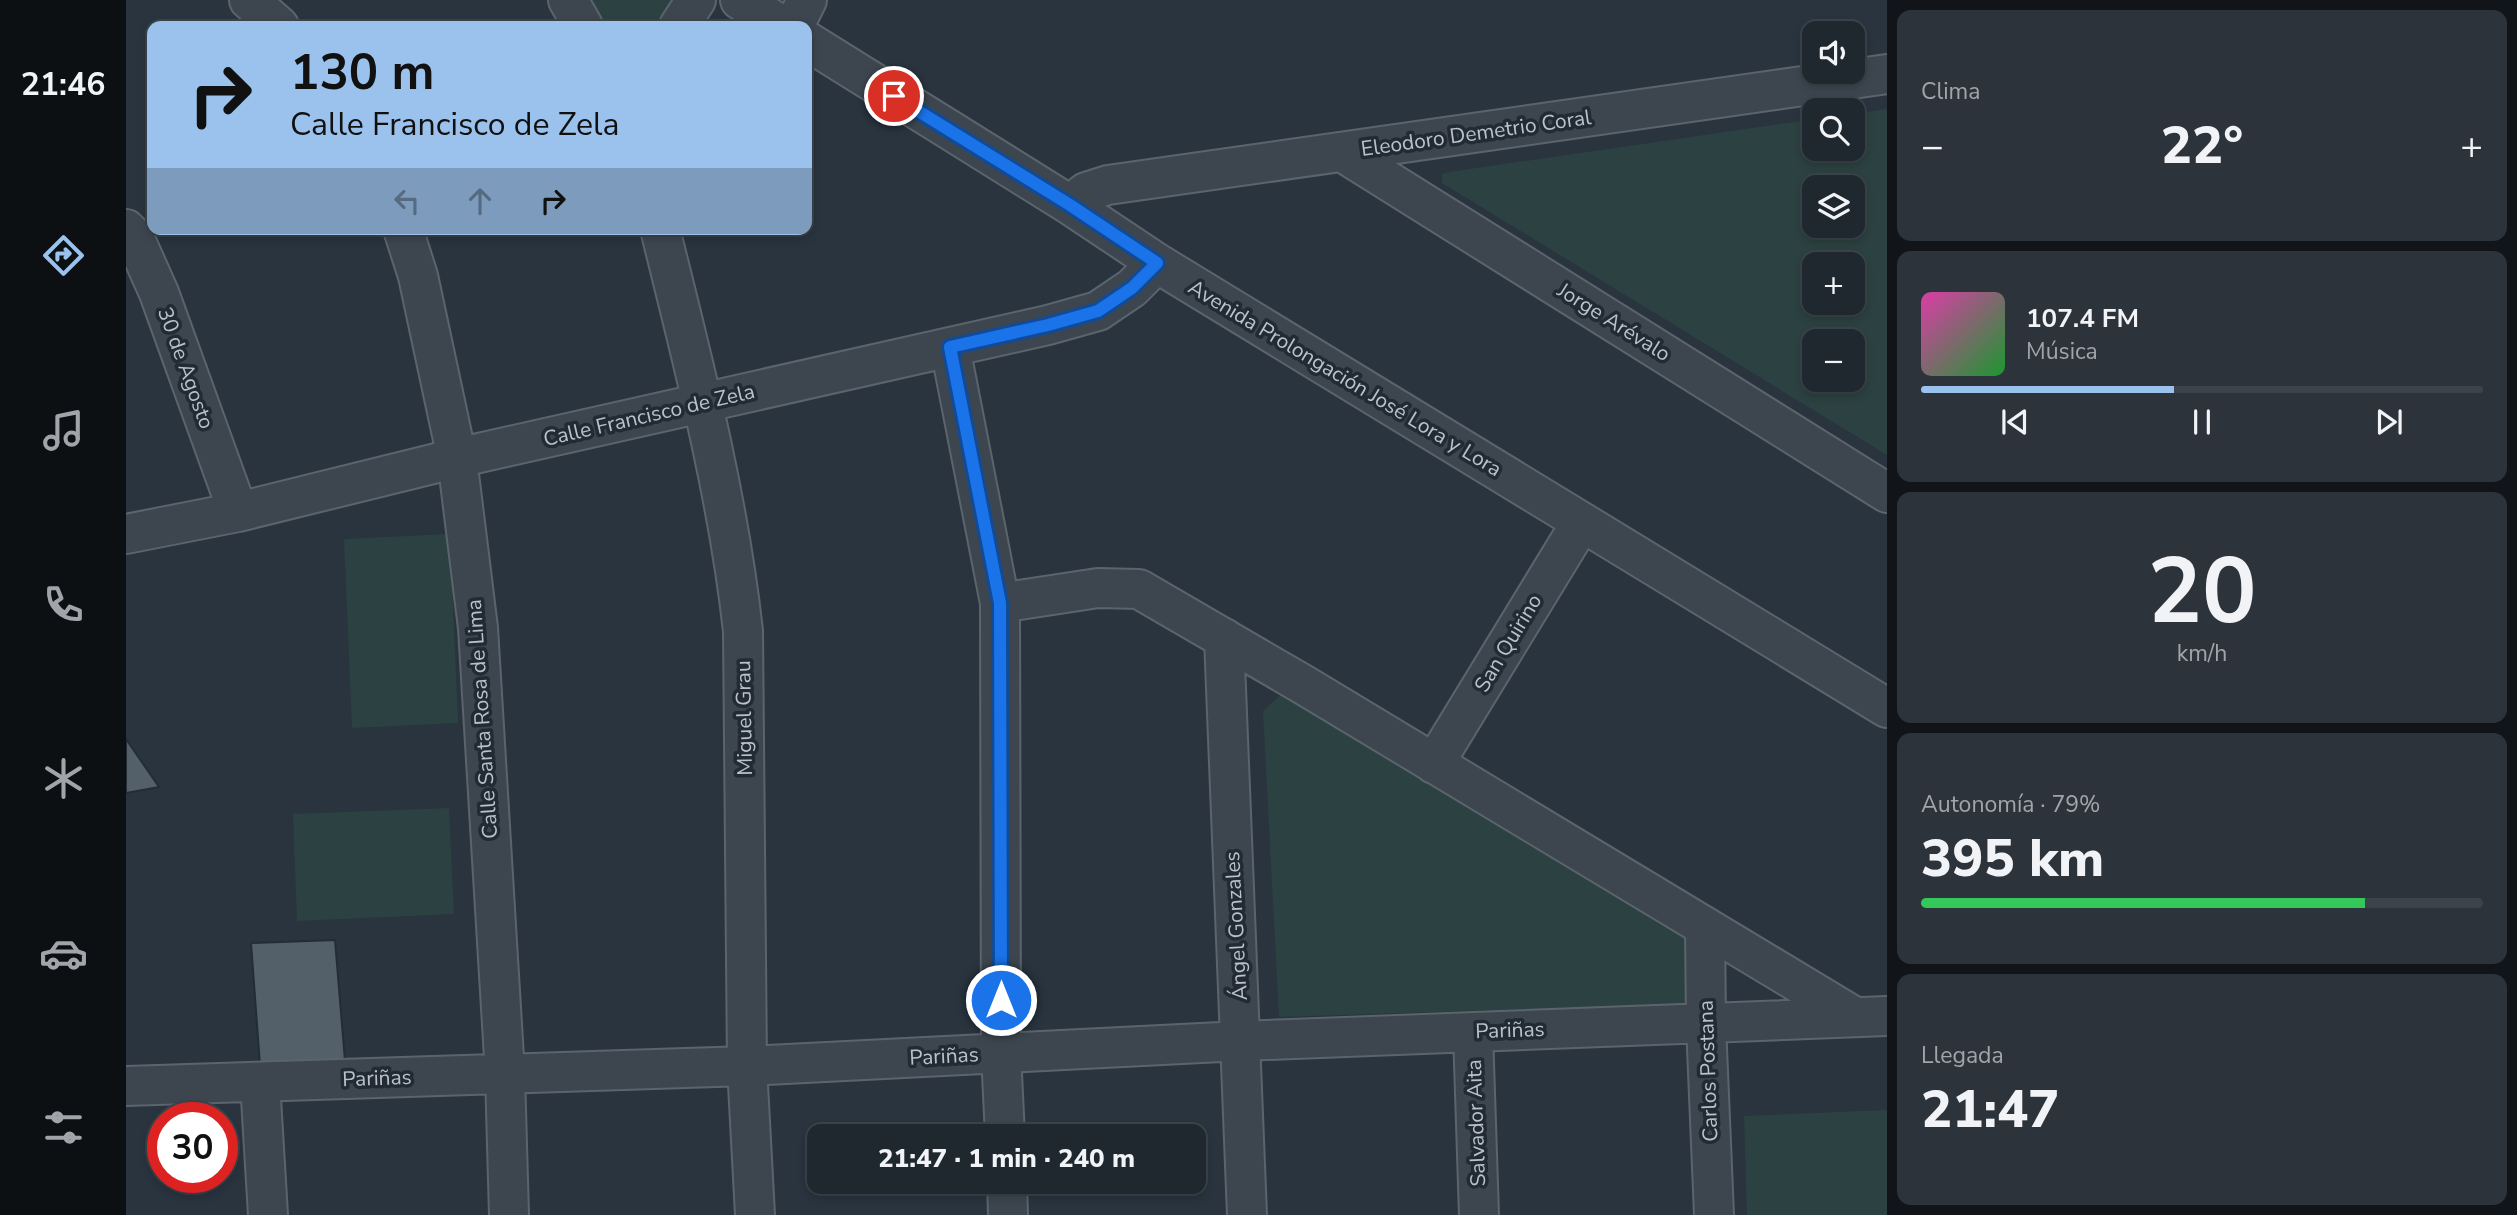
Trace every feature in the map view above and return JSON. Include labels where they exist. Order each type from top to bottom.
[{"type":"street","points":[[249,0],[273,21]]},
{"type":"street","points":[[568,0],[580,21]]},
{"type":"street","points":[[681,21],[696,0]]},
{"type":"street","points":[[740,0],[775,21]]},
{"type":"street","points":[[796,21],[807,0]]},
{"type":"street","name":"Avenida Prolongación José Lora y Lora","points":[[812,44],[1070,205],[1157,263],[1887,708]]},
{"type":"street","name":"Eleodoro Demetrio Coral","points":[[1070,205],[1086,192],[1108,185],[1887,74]]},
{"type":"street","name":"Jorge Arévalo","points":[[1342,152],[1887,493]]},
{"type":"street","name":"30 de Agosto","points":[[126,229],[134,237],[159,293],[238,512]]},
{"type":"street","name":"Calle Santa Rosa de Lima","points":[[405,235],[418,276],[457,458],[478,628],[505,1074],[509,1215]]},
{"type":"street","name":"Miguel Grau","points":[[661,235],[703,403],[736,569],[743,631],[747,1066],[755,1215]]},
{"type":"street","name":"Calle Francisco de Zela","points":[[126,534],[238,512],[457,458],[1048,325],[1098,311],[1132,288],[1157,263]]},
{"type":"street","points":[[950,347],[1000,603],[1001,1053],[1004,1124]]},
{"type":"street","name":"San Quirino","points":[[1434,764],[1581,523]]},
{"type":"street","points":[[1000,603],[1098,587],[1139,589],[1705,927],[1871,1016]]},
{"type":"street","name":"Ángel Gonzales","points":[[1224,638],[1247,1215]]},
{"type":"street","name":"Carlos Postana","points":[[1705,927],[1714,1215]]},
{"type":"street","name":"Pariñas","points":[[126,1086],[747,1066],[1241,1041],[1871,1016]]},
{"type":"street","name":"Salvador Aita","points":[[1473,1032],[1479,1215]]},
{"type":"street","points":[[260,1082],[268,1215]]},
{"type":"street","points":[[1007,1194],[1008,1215]]},
{"type":"green space","points":[[586,0],[674,0],[659,21],[599,21]]},
{"type":"green space","points":[[1887,109],[1887,455],[1442,183],[1442,174],[1802,121],[1802,161],[1865,161],[1865,112]]},
{"type":"green space","points":[[450,534],[458,723],[352,728],[344,539]]},
{"type":"green space","points":[[1283,693],[1700,944],[1700,1004],[1279,1017],[1263,711]]},
{"type":"green space","points":[[449,808],[454,914],[297,921],[293,814]]},
{"type":"green space","points":[[1887,1110],[1887,1215],[1747,1215],[1744,1116]]},
{"type":"building","points":[[126,739],[159,787],[126,793]]},
{"type":"building","points":[[335,940],[345,1061],[260,1065],[251,943]]},
{"type":"route","points":[[894,96],[1070,205],[1157,263],[1132,288],[1098,311],[950,347],[1000,603],[1001,1000]]}]
